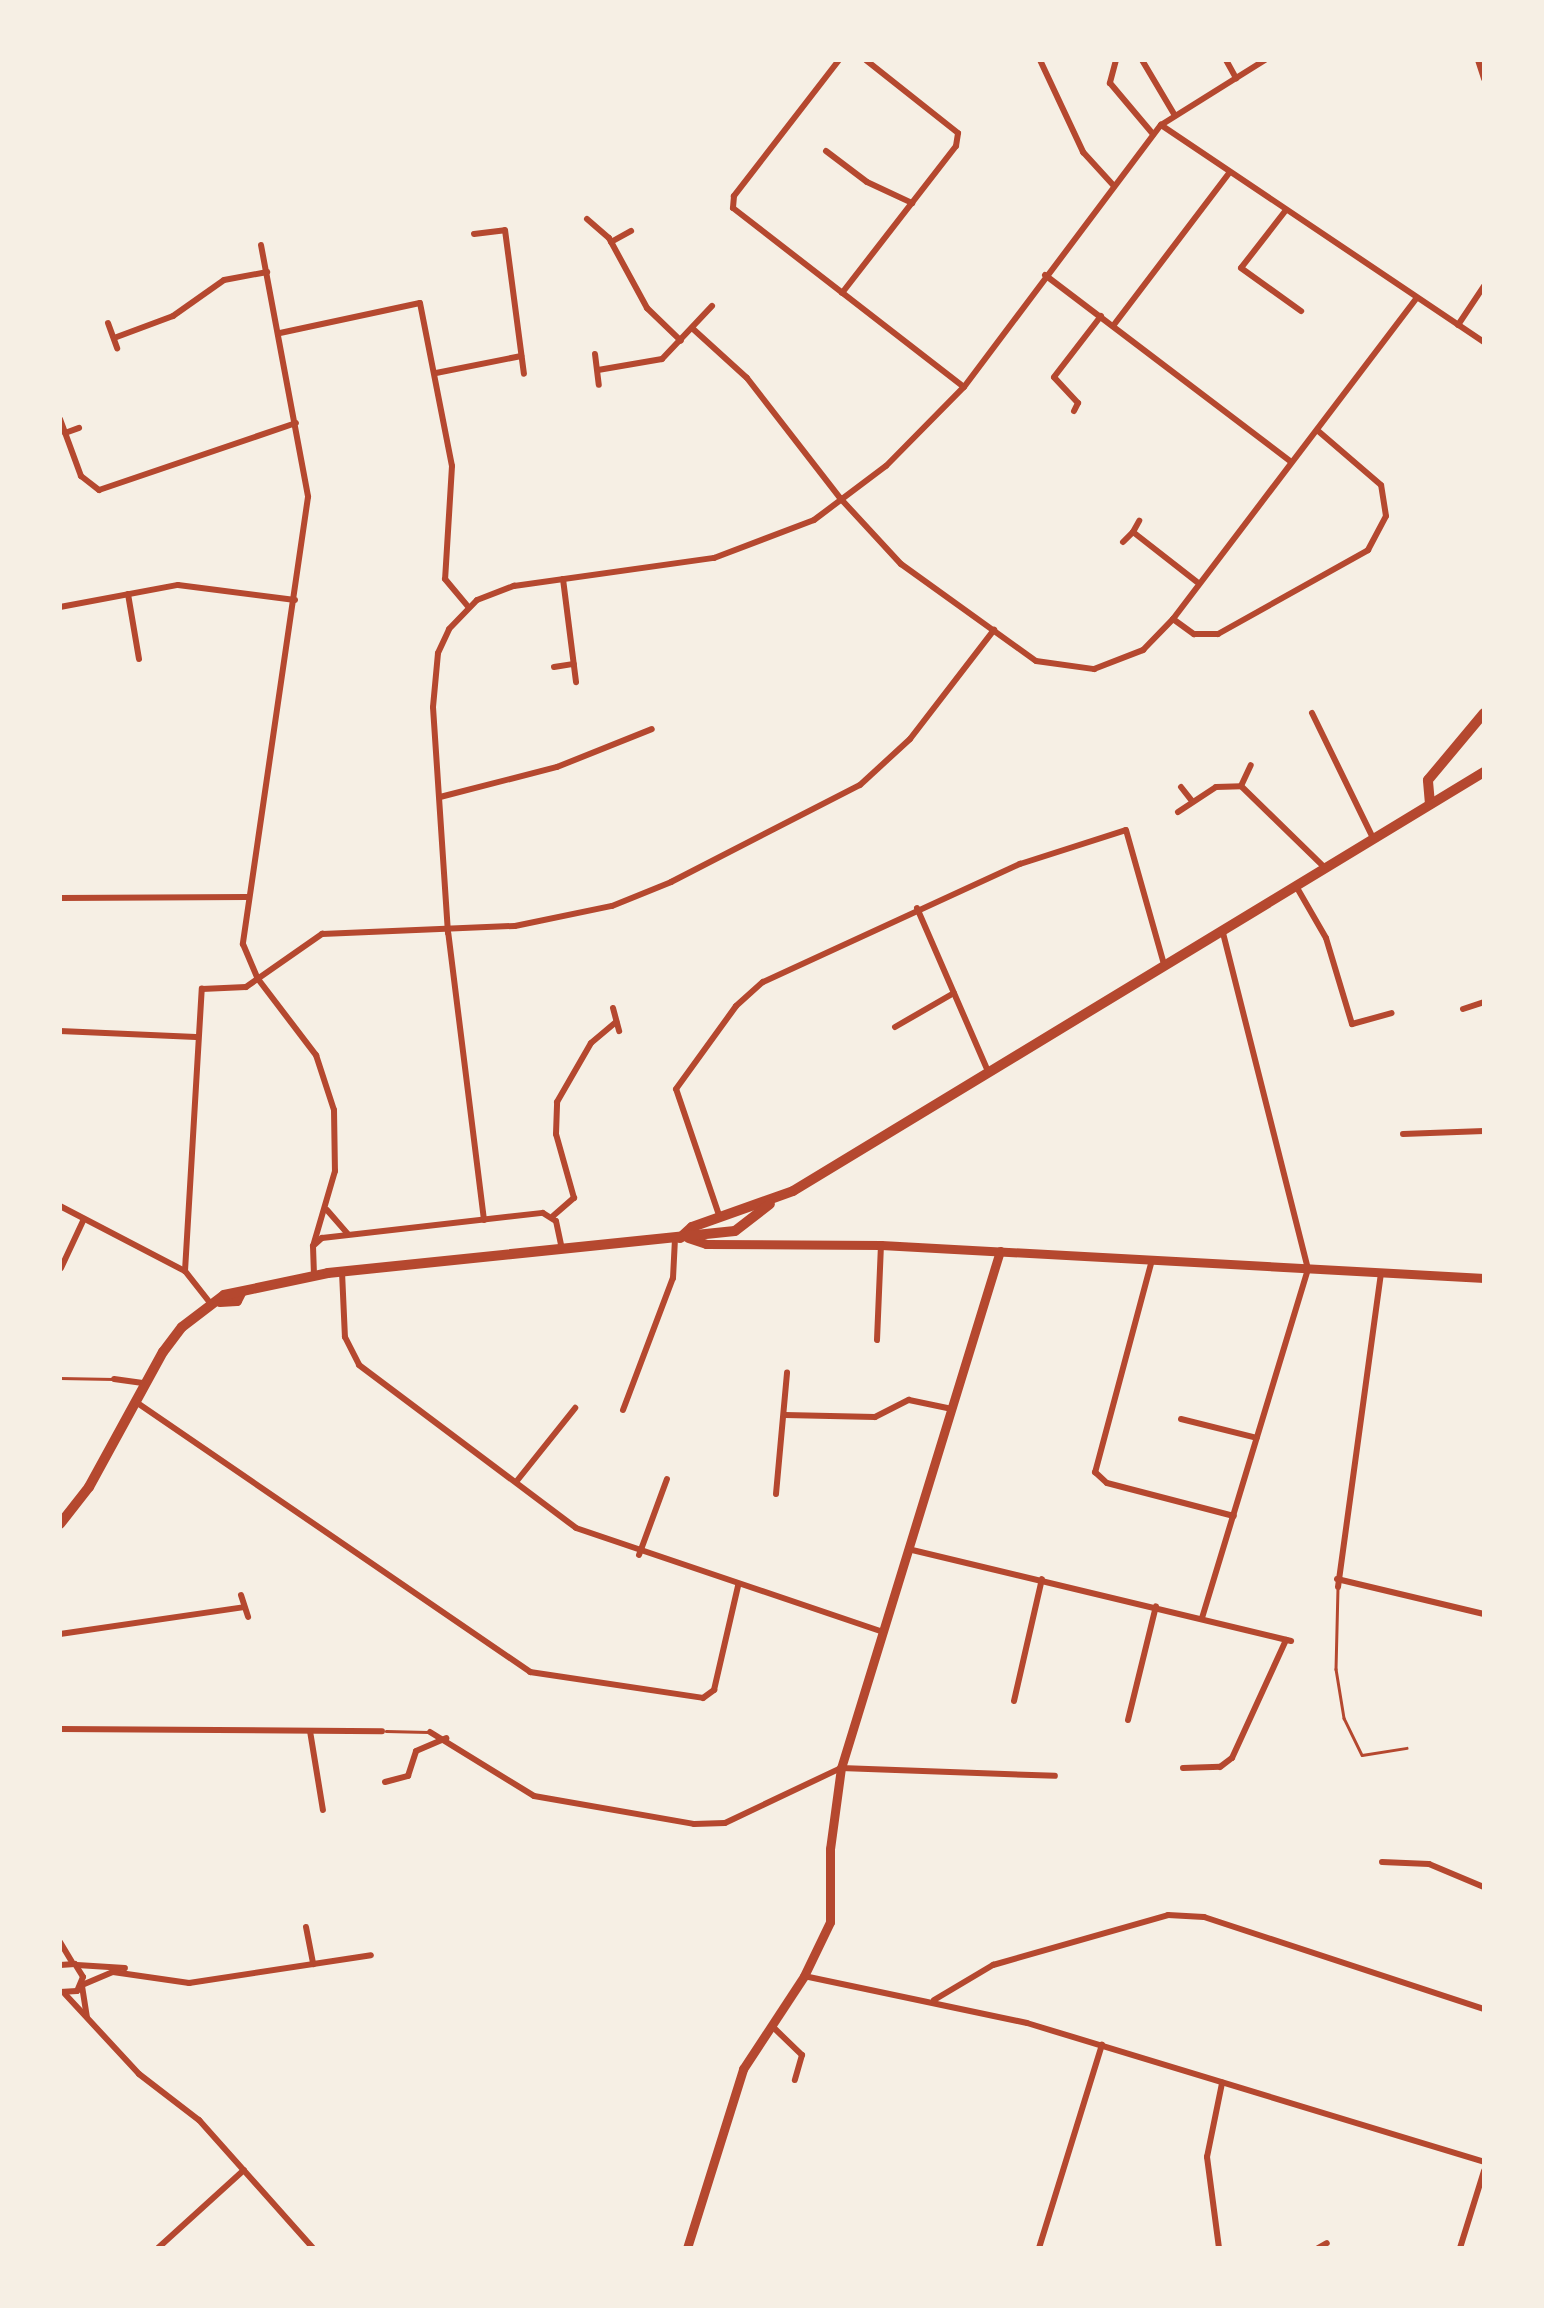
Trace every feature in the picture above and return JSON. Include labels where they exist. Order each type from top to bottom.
[{"type":"main road","points":[[1430,804],[1428,780],[1484,713]]},
{"type":"main road","points":[[734,1231],[770,1203],[1484,772]]},
{"type":"main road","points":[[681,1238],[720,1219],[770,1203]]},
{"type":"main road","points":[[60,1524],[89,1486],[143,1382],[182,1327],[240,1293],[314,1275],[734,1231],[761,1241]]},
{"type":"main road","points":[[681,1238],[706,1244],[761,1241],[881,1245],[1484,1278]]},
{"type":"main road","points":[[687,2248],[743,2069],[774,2028],[804,1976],[832,1912],[828,1888],[842,1768],[1000,1251]]},
{"type":"street","points":[[839,60],[732,201],[964,387]]},
{"type":"street","points":[[842,293],[956,146],[958,134],[866,60]]},
{"type":"street","points":[[1040,60],[1083,152],[1114,186]]},
{"type":"street","points":[[1116,60],[1110,83],[1153,134]]},
{"type":"street","points":[[1142,60],[1174,114]]},
{"type":"street","points":[[1226,60],[1236,78]]},
{"type":"street","points":[[484,1220],[448,933],[434,680],[448,628],[468,606],[514,586],[711,558],[776,540],[840,498],[886,466],[964,387],[1161,125],[1265,60]]},
{"type":"street","points":[[1478,60],[1484,80]]},
{"type":"street","points":[[1161,125],[1484,342]]},
{"type":"street","points":[[826,151],[867,182],[912,203]]},
{"type":"street","points":[[1113,326],[1230,172]]},
{"type":"street","points":[[1286,210],[1241,268],[1300,311]]},
{"type":"street","points":[[587,219],[611,242],[621,267],[647,308],[681,341]]},
{"type":"street","points":[[474,234],[506,230],[524,374]]},
{"type":"street","points":[[611,242],[631,231]]},
{"type":"street","points":[[262,244],[308,497],[243,944],[258,979],[302,1032],[327,1082],[338,1138],[326,1208],[314,1246],[314,1275]]},
{"type":"street","points":[[114,338],[169,318],[224,280],[268,272]]},
{"type":"street","points":[[1045,275],[1292,462]]},
{"type":"street","points":[[1458,325],[1484,286]]},
{"type":"street","points":[[692,328],[747,378],[840,498],[901,564],[1036,661],[1094,669],[1143,650],[1174,618],[1418,298]]},
{"type":"street","points":[[280,333],[420,303],[436,373],[452,476],[444,579],[468,606]]},
{"type":"street","points":[[598,370],[655,362],[681,341],[712,306]]},
{"type":"street","points":[[1074,410],[1078,402],[1054,377],[1101,316]]},
{"type":"street","points":[[108,323],[118,348]]},
{"type":"street","points":[[595,354],[599,385]]},
{"type":"street","points":[[436,373],[520,356]]},
{"type":"street","points":[[60,419],[81,476],[99,490],[296,423]]},
{"type":"street","points":[[65,433],[79,428]]},
{"type":"street","points":[[1174,618],[1194,634],[1218,634],[1368,550],[1381,534],[1386,516],[1380,485],[1317,430]]},
{"type":"street","points":[[1124,542],[1139,521]]},
{"type":"street","points":[[1132,532],[1198,582]]},
{"type":"street","points":[[564,579],[576,682]]},
{"type":"street","points":[[60,607],[178,585],[295,600]]},
{"type":"street","points":[[128,594],[139,659]]},
{"type":"street","points":[[185,1272],[196,1037],[202,989],[239,989],[322,934],[448,933],[612,906],[860,785],[910,739],[994,630]]},
{"type":"street","points":[[554,667],[574,664]]},
{"type":"street","points":[[1312,713],[1374,838]]},
{"type":"street","points":[[440,797],[557,767],[652,730]]},
{"type":"street","points":[[1241,786],[1251,765]]},
{"type":"street","points":[[1178,812],[1228,784],[1241,786],[1325,868]]},
{"type":"street","points":[[1181,787],[1192,801]]},
{"type":"street","points":[[720,1219],[678,1107],[676,1089],[684,1074],[763,982],[1020,864],[1126,830],[1164,964]]},
{"type":"street","points":[[1296,886],[1326,938],[1352,1024],[1392,1013]]},
{"type":"street","points":[[60,898],[247,898]]},
{"type":"street","points":[[917,908],[988,1071]]},
{"type":"street","points":[[1202,1618],[1308,1269],[1223,932]]},
{"type":"street","points":[[895,1027],[954,993]]},
{"type":"street","points":[[1462,1008],[1484,1002]]},
{"type":"street","points":[[614,1008],[619,1031]]},
{"type":"street","points":[[314,1246],[349,1235],[552,1216],[574,1198],[556,1134],[557,1102],[591,1043],[616,1022]]},
{"type":"street","points":[[60,1031],[196,1037]]},
{"type":"street","points":[[1402,1134],[1484,1131]]},
{"type":"street","points":[[60,1206],[185,1272],[216,1304]]},
{"type":"street","points":[[326,1208],[349,1235]]},
{"type":"street","points":[[552,1216],[562,1249]]},
{"type":"street","points":[[61,1268],[84,1219]]},
{"type":"street","points":[[623,1410],[673,1278],[681,1238]]},
{"type":"street","points":[[877,1340],[881,1245]]},
{"type":"street","points":[[1152,1259],[1095,1472],[1108,1484],[1234,1516]]},
{"type":"street","points":[[342,1272],[346,1337],[360,1365],[576,1528],[638,1555],[881,1631]]},
{"type":"street","points":[[1381,1272],[1338,1583],[1484,1614]]},
{"type":"street","points":[[776,1494],[787,1372]]},
{"type":"street","points":[[114,1379],[143,1382]]},
{"type":"street","points":[[785,1415],[875,1418],[909,1400],[952,1408]]},
{"type":"street","points":[[134,1401],[530,1672],[703,1698],[714,1690],[738,1586]]},
{"type":"street","points":[[516,1482],[575,1408]]},
{"type":"street","points":[[1181,1418],[1257,1438]]},
{"type":"street","points":[[638,1555],[667,1479]]},
{"type":"street","points":[[907,1549],[1042,1578],[1288,1640],[1232,1758],[1220,1766],[1183,1768]]},
{"type":"street","points":[[1014,1702],[1042,1578]]},
{"type":"street","points":[[240,1595],[248,1617]]},
{"type":"street","points":[[1128,1720],[1156,1606]]},
{"type":"street","points":[[60,1634],[244,1607]]},
{"type":"street","points":[[60,1729],[382,1732]]},
{"type":"street","points":[[310,1731],[323,1810]]},
{"type":"street","points":[[430,1732],[446,1738],[534,1796],[694,1824],[725,1822],[842,1768],[1055,1776]]},
{"type":"street","points":[[385,1782],[408,1776],[416,1751],[446,1738]]},
{"type":"street","points":[[1382,1862],[1429,1864],[1484,1886]]},
{"type":"street","points":[[934,2000],[992,1966],[1168,1915],[1204,1918],[1484,2009]]},
{"type":"street","points":[[306,1928],[313,1964]]},
{"type":"street","points":[[60,1942],[76,1965],[89,2023]]},
{"type":"street","points":[[60,1964],[190,1983],[371,1955]]},
{"type":"street","points":[[148,1976],[113,1972],[62,1994],[106,2042],[199,2120],[312,2248]]},
{"type":"street","points":[[804,1976],[934,2000],[1102,2045],[1484,2162]]},
{"type":"street","points":[[774,2028],[802,2055],[795,2080]]},
{"type":"street","points":[[1039,2248],[1102,2045]]},
{"type":"street","points":[[1219,2248],[1207,2157],[1222,2083]]},
{"type":"street","points":[[158,2248],[244,2170]]},
{"type":"street","points":[[1460,2248],[1484,2171]]},
{"type":"street","points":[[1318,2248],[1327,2243]]},
{"type":"lane","points":[[60,1378],[114,1379]]},
{"type":"lane","points":[[1338,1583],[1336,1668],[1344,1718],[1362,1754],[1406,1748]]},
{"type":"lane","points":[[382,1732],[430,1732]]}]
